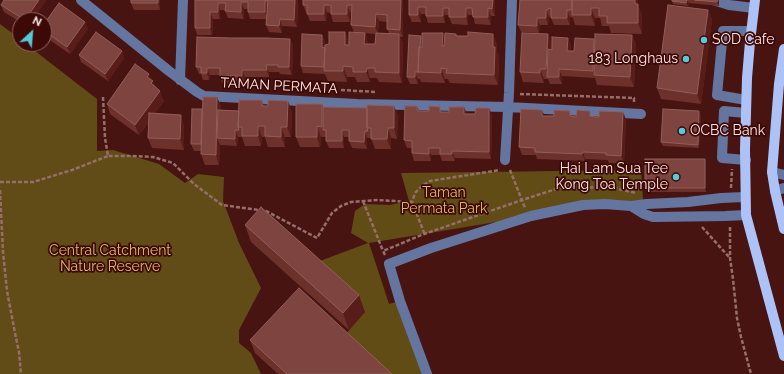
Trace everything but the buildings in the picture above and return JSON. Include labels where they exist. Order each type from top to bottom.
[{"type":"main road","points":[[754,4],[746,78],[746,215],[784,356]]},
{"type":"main road","points":[[784,49],[778,84],[772,172],[779,190],[784,229]]},
{"type":"street","name":"TAMAN PERMATA","points":[[81,0],[180,80],[204,96],[357,104],[508,107],[638,114]]},
{"type":"street","points":[[180,80],[183,0]]},
{"type":"street","points":[[505,160],[512,0]]},
{"type":"street","points":[[714,0],[729,3],[754,4]]},
{"type":"street","points":[[746,100],[717,95],[723,31],[751,31]]},
{"type":"street","points":[[746,113],[724,111],[722,158],[746,160]]},
{"type":"street","points":[[772,172],[784,174]]},
{"type":"street","points":[[427,374],[400,301],[389,264],[430,248],[528,217],[590,204],[631,206],[745,197]]},
{"type":"street","points":[[631,206],[644,214],[654,217],[746,215]]},
{"type":"path","points":[[335,90],[382,92]]},
{"type":"path","points":[[509,93],[634,98],[638,114]]},
{"type":"path","points":[[102,97],[108,156]]},
{"type":"path","points":[[0,182],[33,182],[72,170],[108,156],[153,158],[173,163],[194,184],[222,205],[266,211],[317,238],[332,214],[341,206],[351,202],[377,200],[412,202]]},
{"type":"path","points":[[430,248],[412,202],[415,193],[430,181],[505,170],[509,168],[528,217]]},
{"type":"path","points":[[0,190],[3,252],[7,291],[19,352],[21,374]]},
{"type":"path","points":[[363,201],[383,251]]},
{"type":"path","points":[[701,226],[730,258]]},
{"type":"green space","name":"Central Catchment Nature Reserve","points":[[0,24],[12,33],[12,52],[36,52],[97,99],[97,151],[113,150],[159,164],[185,183],[198,174],[224,177],[223,201],[239,243],[261,288],[239,330],[239,343],[251,353],[261,374],[0,374]]},
{"type":"green space","name":"Taman Permata Park","points":[[641,170],[643,200],[605,204],[369,243],[389,304],[400,301],[427,374],[388,374],[346,336],[349,330],[365,312],[312,264],[368,243],[351,233],[355,211],[365,204],[390,205],[409,201],[401,173]]},
{"type":"place","name":"SOD Cafe","points":[[704,40]]},
{"type":"place","name":"183 Longhaus","points":[[686,59]]},
{"type":"place","name":"OCBC Bank","points":[[682,131]]},
{"type":"place","name":"Hai Lam Sua Tee Kong Toa Temple","points":[[676,177]]}]
